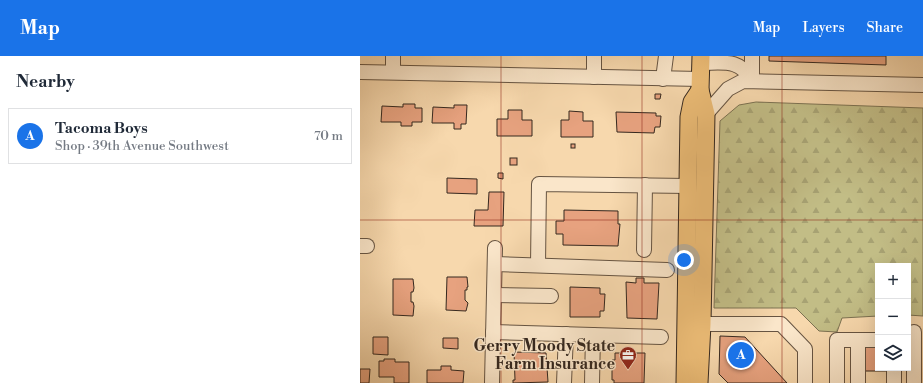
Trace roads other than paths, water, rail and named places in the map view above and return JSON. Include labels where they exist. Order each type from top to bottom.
[{"type":"main road","points":[[699,383],[702,324],[706,114],[700,85],[700,59]]},
{"type":"main road","points":[[685,383],[688,117],[692,102],[700,85]]},
{"type":"street","points":[[393,56],[393,72]]},
{"type":"street","points":[[594,56],[594,77]]},
{"type":"street","points":[[663,79],[666,56]]},
{"type":"street","points":[[752,56],[752,80]]},
{"type":"street","points":[[700,59],[741,66],[746,70],[752,80]]},
{"type":"street","points":[[360,72],[663,79],[700,85]]},
{"type":"street","points":[[706,114],[728,89],[743,81],[923,85]]},
{"type":"street","points":[[538,265],[539,184],[688,186]]},
{"type":"street","points":[[644,250],[645,185]]},
{"type":"street","points":[[492,383],[495,248]]},
{"type":"street","points":[[495,264],[667,270]]},
{"type":"street","points":[[494,295],[551,296]]},
{"type":"street","points":[[702,324],[781,324],[805,350],[805,383]]},
{"type":"street","points":[[493,332],[661,337]]},
{"type":"street","points":[[914,332],[914,383]]},
{"type":"street","points":[[564,383],[566,334]]},
{"type":"street","points":[[592,383],[593,335]]},
{"type":"street","points":[[837,383],[837,340],[875,340]]},
{"type":"street","points":[[858,340],[858,383]]},
{"type":"street","points":[[894,371],[894,383]]},
{"type":"place","name":"Tacoma Boys","points":[[741,355]]},
{"type":"place","name":"Gerry Moody State Farm Insurance","points":[[628,370]]}]
